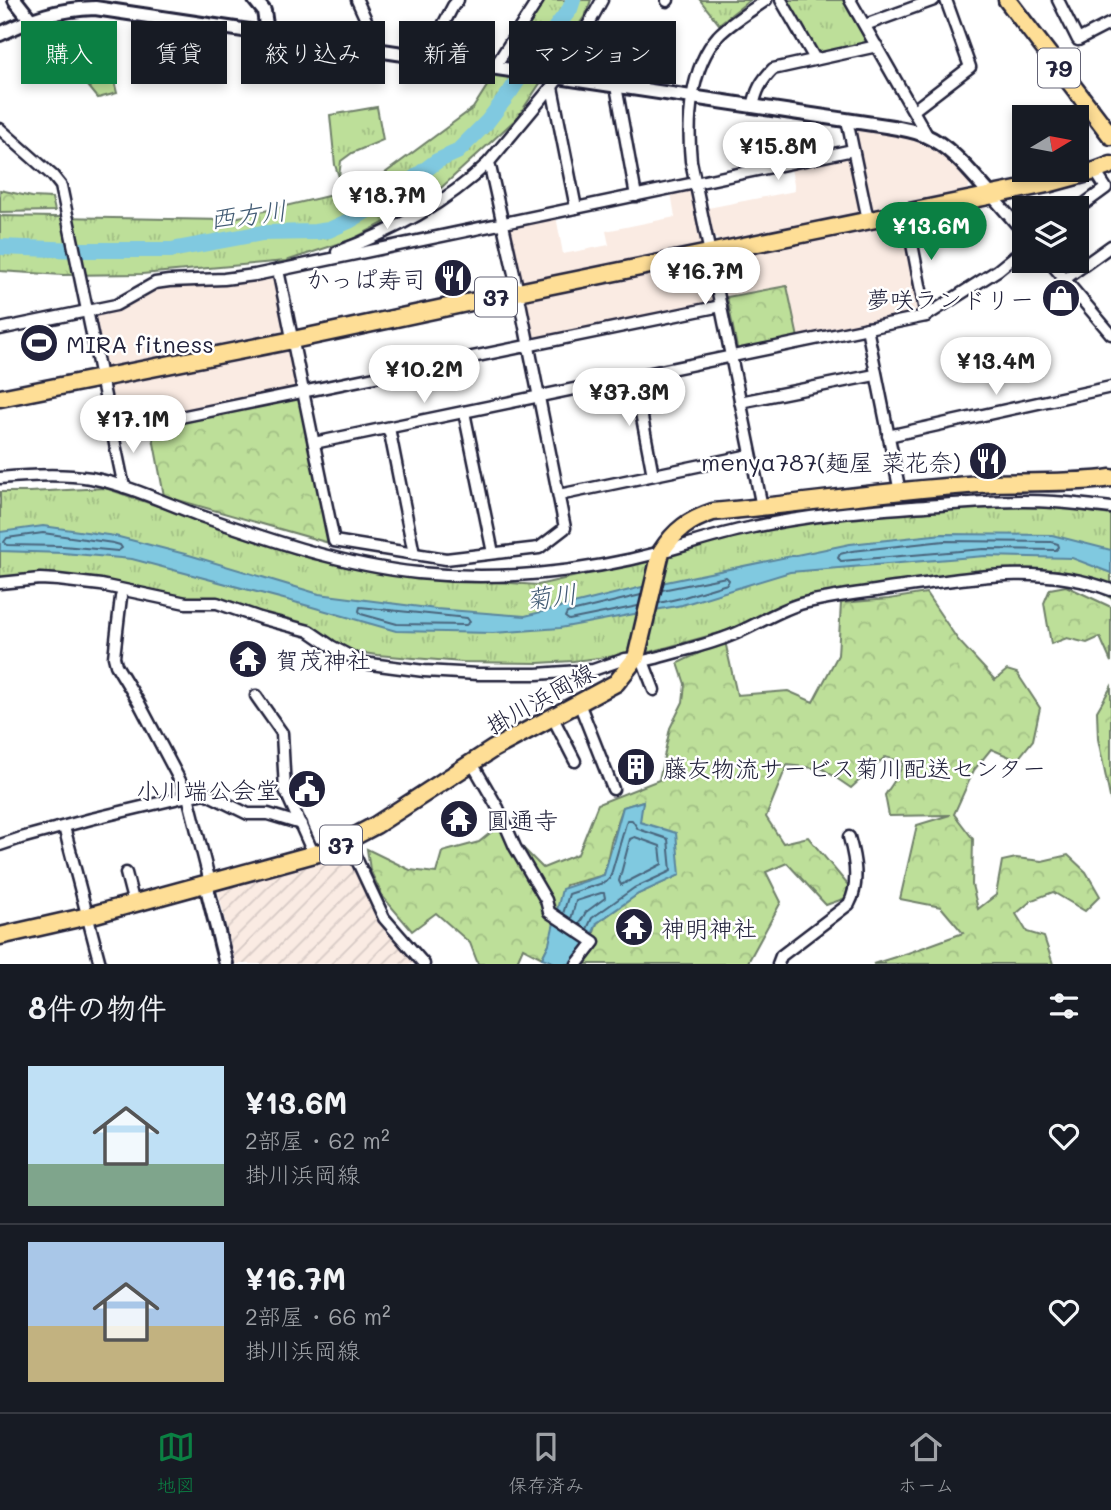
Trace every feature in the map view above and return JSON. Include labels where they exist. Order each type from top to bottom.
[{"type":"main road","name":"79","points":[[1007,0],[1111,136]]},
{"type":"main road","name":"37","points":[[0,398],[1047,184],[1111,165]]},
{"type":"main road","name":"掛川浜岡線","points":[[0,936],[88,916],[330,850],[376,825],[493,749],[616,683],[638,659],[661,553],[668,541],[696,517],[713,512],[995,483],[1111,478]]},
{"type":"street","points":[[15,0],[30,19]]},
{"type":"street","points":[[254,0],[264,11],[265,21]]},
{"type":"street","points":[[357,0],[366,21]]},
{"type":"street","points":[[445,21],[458,0]]},
{"type":"street","points":[[509,71],[496,69],[538,0]]},
{"type":"street","points":[[589,21],[602,0]]},
{"type":"street","points":[[762,507],[696,184],[690,149],[690,124],[697,73],[710,48],[719,35],[766,0]]},
{"type":"street","points":[[781,0],[815,59]]},
{"type":"street","points":[[850,0],[928,137]]},
{"type":"street","points":[[865,26],[934,0]]},
{"type":"street","points":[[914,110],[970,67],[946,0]]},
{"type":"street","points":[[1058,0],[1078,40],[1111,23]]},
{"type":"street","points":[[0,34],[30,19],[62,11],[95,8],[241,29]]},
{"type":"street","points":[[753,107],[757,90],[773,69],[877,46]]},
{"type":"street","points":[[310,263],[372,239],[407,221],[470,180],[489,162],[551,84]]},
{"type":"street","points":[[555,84],[576,208]]},
{"type":"street","points":[[595,84],[901,128],[928,137],[949,151],[1012,219]]},
{"type":"street","points":[[616,86],[636,195]]},
{"type":"street","points":[[847,120],[868,220]]},
{"type":"street","points":[[0,129],[61,186],[124,486]]},
{"type":"street","points":[[0,329],[116,305],[155,283],[224,279],[278,270],[853,150]]},
{"type":"street","points":[[278,270],[334,541],[446,559],[539,548],[565,528],[504,223],[489,162]]},
{"type":"street","points":[[1089,200],[1106,188],[1095,171]]},
{"type":"street","points":[[906,213],[926,316]]},
{"type":"street","points":[[1065,279],[1111,246]]},
{"type":"street","points":[[314,443],[926,316],[1012,259]]},
{"type":"street","points":[[1060,273],[1111,334]]},
{"type":"street","points":[[112,430],[721,306]]},
{"type":"street","points":[[867,328],[900,492]]},
{"type":"street","points":[[740,402],[875,375]]},
{"type":"street","points":[[634,376],[653,475]]},
{"type":"street","points":[[888,436],[1111,387]]},
{"type":"street","points":[[464,412],[494,553]]},
{"type":"street","points":[[389,428],[414,554]]},
{"type":"street","points":[[559,495],[750,455]]},
{"type":"street","points":[[0,478],[57,475],[90,478],[124,486],[300,549],[419,573],[482,575],[526,574],[590,567],[661,553],[749,528],[875,510],[1039,501],[1111,508]]},
{"type":"street","points":[[0,583],[58,580],[101,585],[186,603],[217,603],[309,631],[363,663],[478,674],[593,670],[615,662],[728,637],[799,605],[878,590],[1025,573],[1058,577],[1111,590]]},
{"type":"street","points":[[121,597],[114,657],[116,665],[188,796],[226,964]]},
{"type":"street","points":[[638,659],[654,690]]},
{"type":"street","points":[[256,696],[282,733],[285,790],[314,855]]},
{"type":"street","points":[[579,703],[613,789]]},
{"type":"street","points":[[553,718],[575,761]]},
{"type":"street","points":[[472,763],[546,900],[549,912],[594,942],[577,964]]},
{"type":"street","points":[[0,845],[205,793],[248,814],[268,814],[301,824]]},
{"type":"street","points":[[65,827],[100,964]]},
{"type":"street","points":[[778,964],[781,956],[849,904],[853,896],[855,859],[849,837]]},
{"type":"street","points":[[348,841],[384,918],[424,964]]},
{"type":"street","points":[[126,873],[134,904]]},
{"type":"shaded area","points":[[856,129],[887,133],[925,145],[956,167],[970,182],[968,190],[872,209],[867,207],[853,132]]},
{"type":"shaded area","points":[[848,155],[852,158],[862,208],[860,212],[720,241],[714,237],[708,208],[795,191],[791,167]]},
{"type":"shaded area","points":[[690,188],[694,190],[704,240],[700,245],[522,282],[519,279],[508,228],[511,224],[556,216],[563,254],[609,245],[606,231],[675,217],[671,192]]},
{"type":"shaded area","points":[[902,224],[905,226],[922,312],[919,314],[798,338],[787,286],[727,297],[720,265],[725,259]]},
{"type":"shaded area","points":[[704,264],[709,268],[716,301],[713,304],[534,341],[531,338],[524,304],[526,300]]},
{"type":"shaded area","points":[[272,275],[276,277],[286,326],[283,331],[105,367],[101,365],[91,317],[94,312],[158,286]]},
{"type":"shaded area","points":[[284,350],[288,353],[295,387],[292,391],[118,427],[113,424],[106,390],[109,385]]},
{"type":"shaded area","points":[[334,855],[353,856],[377,909],[421,964],[235,964],[218,890]]},
{"type":"green space","points":[[542,0],[591,0],[581,21],[529,21]]},
{"type":"green space","points":[[700,0],[750,0],[719,24]]},
{"type":"green space","points":[[786,0],[846,0],[870,41],[869,45],[816,54]]},
{"type":"green space","points":[[509,52],[509,84],[540,84],[517,118],[429,199],[353,239],[286,261],[142,274],[63,275],[0,271],[0,216],[226,220],[366,187],[473,108],[488,84],[495,84],[495,74]]},
{"type":"green space","points":[[87,84],[115,84],[117,93],[98,98]]},
{"type":"green space","points":[[377,107],[383,140],[352,153],[341,161],[339,177],[335,165],[330,115]]},
{"type":"green space","points":[[0,190],[52,198],[55,211],[0,212]]},
{"type":"green space","points":[[787,286],[798,338],[740,351],[737,348],[727,297]]},
{"type":"green space","points":[[296,397],[301,400],[329,543],[164,496],[151,427]]},
{"type":"green space","points":[[105,488],[312,559],[425,577],[538,585],[650,559],[721,538],[805,522],[969,507],[1049,506],[1111,515],[1111,598],[1058,570],[952,574],[799,598],[737,628],[650,652],[538,663],[462,662],[350,651],[303,625],[213,600],[190,600],[122,585],[0,580],[0,492]]},
{"type":"green space","points":[[1066,586],[1111,607],[1111,662],[1100,637],[1087,643],[1067,638],[1051,644],[1044,603],[1050,589]]},
{"type":"green space","points":[[926,593],[958,640],[995,680],[1007,670],[1017,673],[1040,708],[1033,740],[1017,760],[991,749],[974,770],[954,814],[973,839],[972,885],[978,909],[996,895],[1002,861],[1016,858],[1042,861],[1068,855],[1086,872],[1100,896],[1085,911],[1053,892],[1032,900],[1016,914],[1027,932],[1044,937],[1053,964],[873,964],[963,933],[941,907],[900,899],[917,825],[950,815],[889,816],[885,795],[904,762],[885,757],[851,788],[823,769],[787,765],[766,817],[783,843],[808,837],[848,885],[846,898],[826,905],[787,863],[766,872],[781,902],[747,964],[584,964],[597,923],[638,894],[679,875],[639,822],[643,801],[623,807],[611,842],[604,875],[566,885],[549,944],[542,958],[523,948],[516,964],[478,964],[470,943],[436,913],[412,931],[383,897],[370,870],[367,849],[410,870],[436,873],[442,852],[479,842],[500,825],[543,868],[578,854],[598,804],[659,780],[670,728],[683,702],[685,684],[678,663],[725,641],[737,695],[788,691],[813,702],[838,655],[841,603]]},
{"type":"green space","points":[[1111,687],[1111,802],[1098,739],[1097,711]]},
{"type":"water","points":[[43,526],[115,536],[319,594],[436,609],[525,616],[642,587],[850,544],[943,534],[1052,535],[1111,550],[1111,573],[1072,558],[985,556],[790,572],[682,605],[560,628],[493,633],[396,631],[132,559],[0,551],[0,532]]},
{"type":"water","points":[[643,801],[640,822],[676,833],[680,875],[638,894],[597,923],[580,964],[558,964],[542,958],[549,944],[562,889],[604,875],[623,807]]},
{"type":"waterway","name":"西方川","points":[[0,247],[171,250],[262,233],[329,230],[385,200],[437,161],[457,152],[487,122],[510,92],[570,9],[573,0]]},
{"type":"place","name":"かっぱ寿司","points":[[453,278]]},
{"type":"place","name":"夢咲ランドリー","points":[[1061,298]]},
{"type":"place","name":"MIRA fitness","points":[[39,343]]},
{"type":"place","name":"menya787(麺屋 菜花奈)","points":[[988,461]]},
{"type":"place","name":"賀茂神社","points":[[248,659]]},
{"type":"place","name":"藤友物流サービス菊川配送センター","points":[[636,767]]},
{"type":"place","name":"小川端公会堂","points":[[307,789]]},
{"type":"place","name":"圓通寺","points":[[459,819]]},
{"type":"place","name":"神明神社","points":[[634,927]]},
{"type":"water label","name":"菊川","points":[[551,596]]}]
